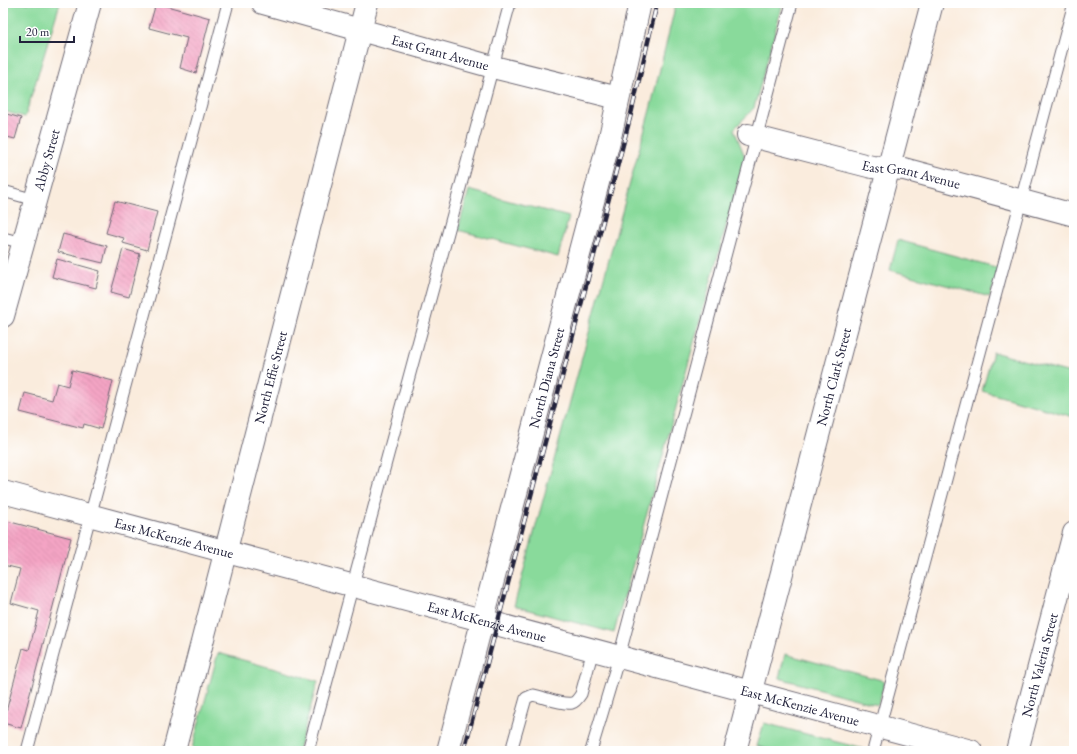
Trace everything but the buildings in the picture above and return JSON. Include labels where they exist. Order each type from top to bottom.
[{"type":"street","name":"Abby Street","points":[[4,312],[90,3]]},
{"type":"street","name":"East Grant Avenue","points":[[263,3],[493,66],[618,98]]},
{"type":"street","name":"North Effie Street","points":[[174,751],[224,552],[367,3]]},
{"type":"street","name":"North Diana Street","points":[[448,751],[610,137],[640,3]]},
{"type":"street","name":"North Clark Street","points":[[734,751],[932,3]]},
{"type":"street","name":"East Grant Avenue","points":[[752,136],[872,167],[904,169],[1074,215]]},
{"type":"street","name":"East McKenzie Avenue","points":[[3,492],[971,751]]},
{"type":"street","name":"North Valeria Street","points":[[1017,751],[1074,532]]},
{"type":"lane","points":[[27,751],[228,3]]},
{"type":"lane","points":[[308,751],[510,3]]},
{"type":"lane","points":[[591,751],[619,657],[752,136],[792,3]]},
{"type":"lane","points":[[873,751],[1074,3]]},
{"type":"lane","points":[[3,192],[35,200]]},
{"type":"lane","points":[[3,238],[24,244]]},
{"type":"lane","points":[[511,751],[526,698],[533,695],[566,703],[572,703],[577,700],[581,694],[593,650]]},
{"type":"green space","points":[[3,3],[60,3],[25,117],[3,111]]},
{"type":"green space","points":[[676,3],[783,3],[754,108],[734,129],[745,157],[614,633],[514,606],[651,106]]},
{"type":"green space","points":[[469,190],[569,217],[558,257],[458,230]]},
{"type":"green space","points":[[898,240],[999,268],[990,297],[890,270]]},
{"type":"green space","points":[[993,352],[1074,374],[1074,417],[982,391]]},
{"type":"green space","points":[[218,653],[318,681],[298,751],[201,751],[192,748]]},
{"type":"green space","points":[[785,654],[885,681],[878,705],[779,678]]},
{"type":"green space","points":[[764,723],[864,749],[863,751],[775,751],[757,746]]},
{"type":"railway","points":[[464,751],[631,114],[657,3]]}]
